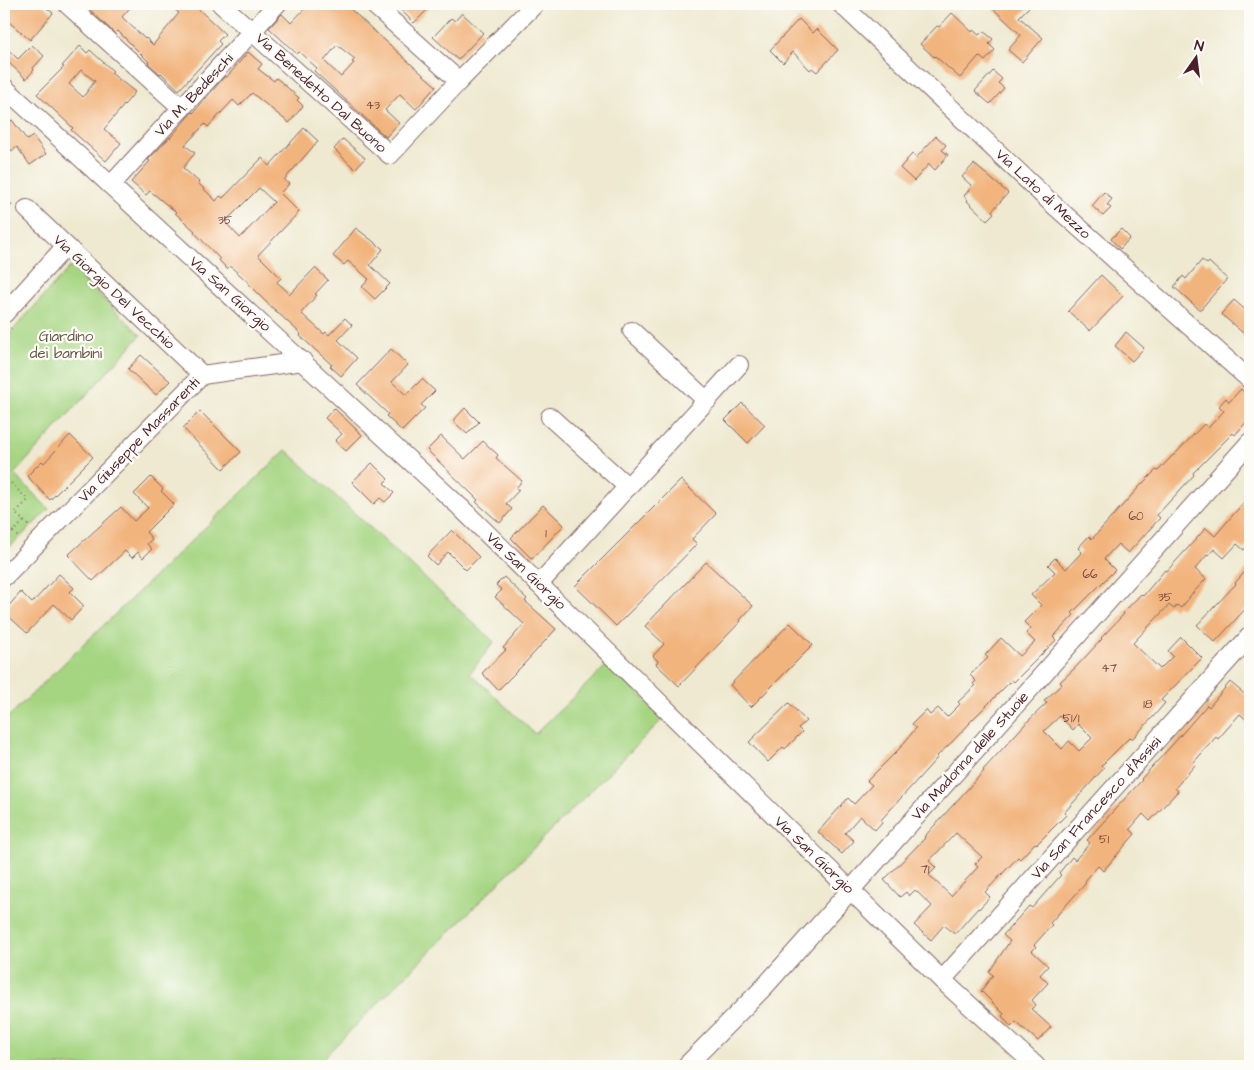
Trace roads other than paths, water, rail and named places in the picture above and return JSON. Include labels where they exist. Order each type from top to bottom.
[{"type":"street","points":[[67,4],[182,108]]},
{"type":"street","name":"Via Benedetto Dal Buono","points":[[221,4],[390,155],[459,82]]},
{"type":"street","name":"Via M. Bedeschi","points":[[110,185],[277,4]]},
{"type":"street","points":[[373,4],[459,82],[535,4]]},
{"type":"street","name":"Via Lato di Mezzo","points":[[841,4],[1046,198],[1250,380]]},
{"type":"street","name":"Via San Giorgio","points":[[4,87],[453,500],[942,980],[1036,1066]]},
{"type":"street","name":"Via Giorgio Del Vecchio","points":[[27,209],[202,375]]},
{"type":"street","points":[[7,321],[65,246]]},
{"type":"street","points":[[632,331],[707,401]]},
{"type":"street","name":"Via Giuseppe Massarenti","points":[[4,577],[202,375],[303,361]]},
{"type":"street","points":[[540,584],[740,365]]},
{"type":"street","points":[[550,417],[628,487]]},
{"type":"street","name":"Via Madonna delle Stuoie","points":[[686,1066],[765,986],[1250,442]]},
{"type":"street","name":"Via San Francesco d'Assisi","points":[[942,980],[1250,636]]},
{"type":"park label","name":"Giardino dei bambini","points":[[66,344]]}]
